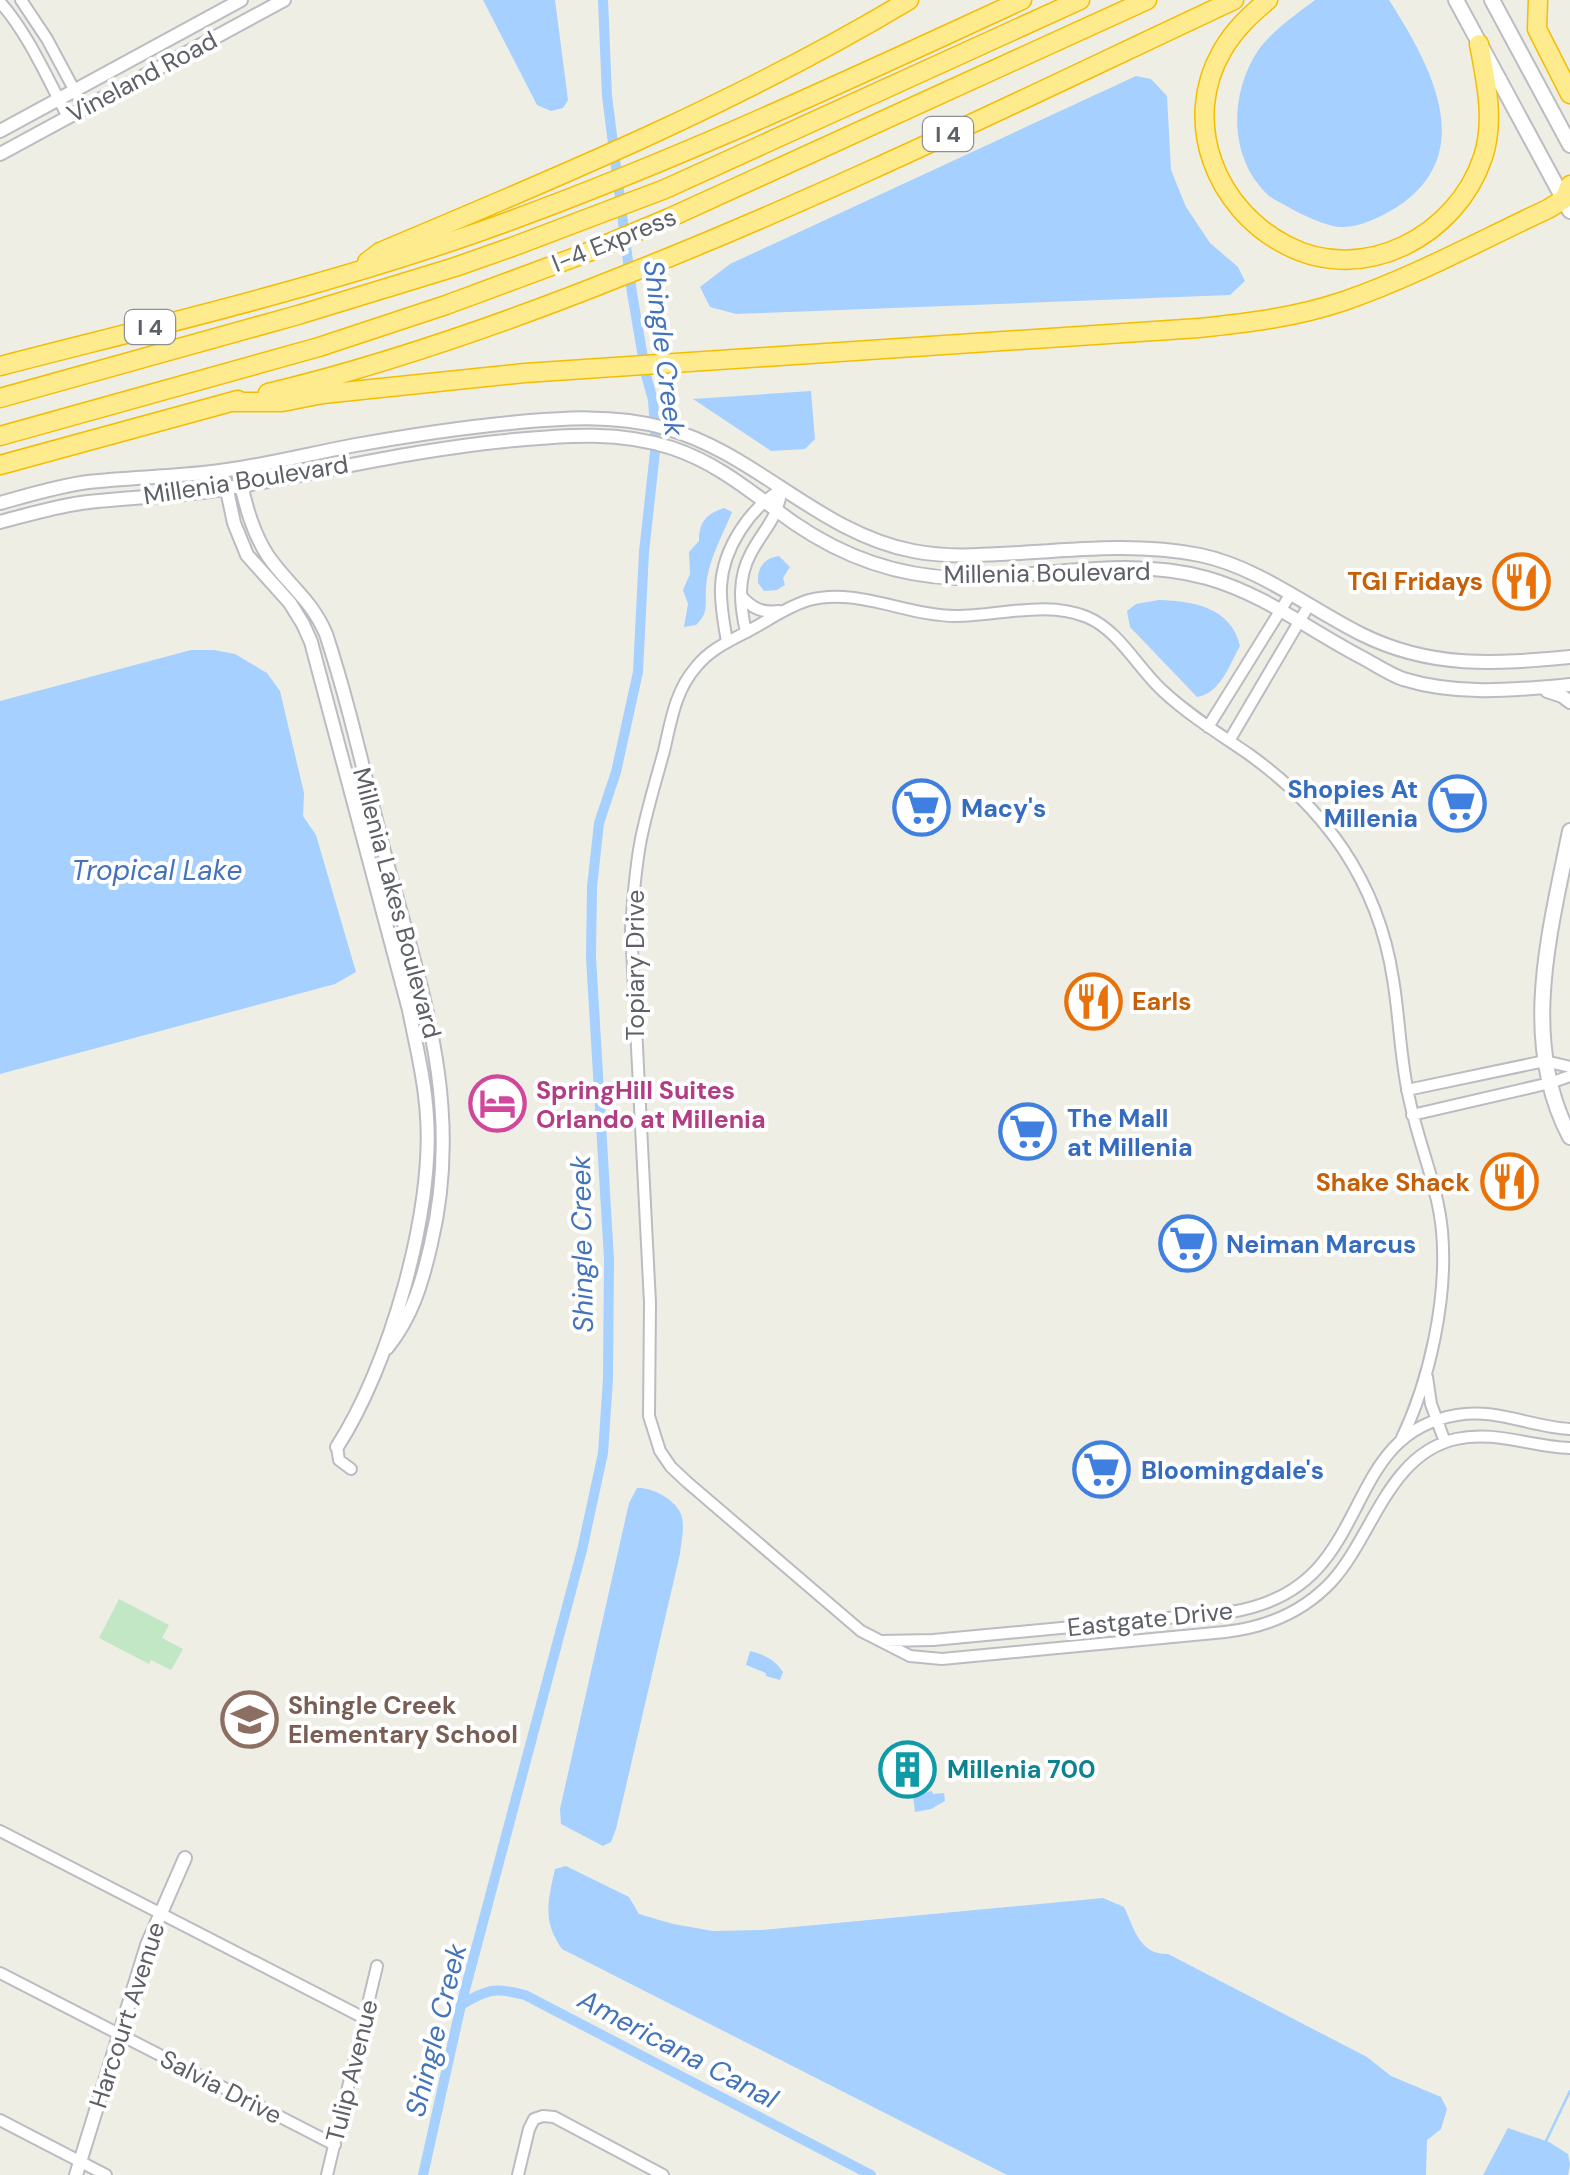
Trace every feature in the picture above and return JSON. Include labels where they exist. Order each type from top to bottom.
[{"type":"highway","points":[[350,274],[380,252],[579,169],[752,87],[909,0]]},
{"type":"highway","name":"I 4","points":[[0,366],[350,274],[474,233],[650,166],[801,102],[1022,0]]},
{"type":"highway","name":"I-4 Express","points":[[0,398],[375,292],[578,222],[664,188],[1080,0]]},
{"type":"highway","name":"I-4 Express","points":[[0,436],[319,348],[581,255],[1147,0]]},
{"type":"highway","name":"I 4","points":[[0,465],[314,382],[500,324],[786,209],[1234,0]]},
{"type":"highway","points":[[1268,0],[1234,34],[1214,68],[1205,103],[1207,147],[1218,178],[1254,225],[1288,247],[1325,258],[1387,254],[1412,243],[1440,224],[1468,191],[1484,155],[1489,112],[1479,44]]},
{"type":"highway","points":[[1538,0],[1537,28],[1570,94]]},
{"type":"highway","points":[[230,402],[282,402],[322,394],[525,373],[1250,322],[1344,301],[1568,198]]},
{"type":"main road","points":[[1456,0],[1568,198]]},
{"type":"main road","points":[[1492,0],[1570,145]]},
{"type":"main road","points":[[1570,832],[1543,974],[1545,1061],[1570,1137]]},
{"type":"street","points":[[21,0],[84,108]]},
{"type":"street","name":"Vineland Road","points":[[0,131],[241,0]]},
{"type":"street","name":"Vineland Road","points":[[0,154],[284,0]]},
{"type":"street","points":[[0,2],[25,38],[68,117]]},
{"type":"street","name":"Millenia Boulevard","points":[[0,502],[81,483],[222,471],[479,426],[591,418],[634,421],[674,430],[727,454],[842,526],[900,548],[956,556],[1062,550],[1162,550],[1203,556],[1242,569],[1364,636],[1398,649],[1434,658],[1491,664],[1570,657]]},
{"type":"street","name":"Millenia Boulevard","points":[[0,522],[74,504],[234,487],[486,443],[588,435],[633,439],[673,448],[718,468],[831,546],[900,571],[965,578],[1150,568],[1186,573],[1245,592],[1400,678],[1452,690],[1501,692],[1570,686]]},
{"type":"street","name":"Millenia Lakes Boulevard","points":[[234,487],[238,468]]},
{"type":"street","name":"Millenia Lakes Boulevard","points":[[222,471],[270,559],[316,614],[328,642],[439,1070],[444,1145],[439,1212],[415,1304],[404,1328],[382,1354],[352,1424],[337,1447]]},
{"type":"street","points":[[727,642],[721,599],[724,567],[734,542],[765,500],[782,489]]},
{"type":"street","points":[[746,632],[741,596],[746,563],[778,510],[782,489]]},
{"type":"street","points":[[1208,727],[1290,595]]},
{"type":"street","name":"Topiary Drive","points":[[741,596],[756,610],[790,608]]},
{"type":"street","name":"Topiary Drive","points":[[687,1482],[660,1450],[648,1416],[650,1303],[631,930],[634,882],[674,706],[688,677],[700,662],[727,642],[806,601],[836,597],[953,616],[1048,610],[1072,612],[1093,620],[1162,691],[1294,791],[1329,830],[1360,878],[1386,946],[1394,981],[1402,1066],[1442,1229],[1441,1294],[1428,1361]]},
{"type":"street","points":[[1229,741],[1310,605]]},
{"type":"street","points":[[1540,688],[1570,702]]},
{"type":"street","points":[[1407,1090],[1545,1061],[1570,1067]]},
{"type":"street","points":[[1412,1115],[1570,1076]]},
{"type":"street","points":[[1428,1361],[1428,1392],[1445,1442]]},
{"type":"street","points":[[1402,1440],[1428,1361]]},
{"type":"street","name":"Eastgate Drive","points":[[880,1642],[1234,1612],[1266,1604],[1307,1579],[1326,1558],[1374,1472],[1402,1440],[1436,1420],[1458,1414],[1488,1413],[1570,1428]]},
{"type":"street","name":"Eastgate Drive","points":[[687,1482],[861,1631],[910,1656],[942,1659],[1262,1626],[1292,1613],[1324,1590],[1347,1562],[1397,1480],[1411,1464],[1445,1442],[1486,1435],[1570,1448]]},
{"type":"street","points":[[337,1447],[339,1460],[350,1469]]},
{"type":"street","points":[[0,1831],[366,2019]]},
{"type":"street","name":"Harcourt Avenue","points":[[78,2168],[147,1945],[185,1858]]},
{"type":"street","name":"Tulip Avenue","points":[[327,2175],[377,1966]]},
{"type":"street","name":"Salvia Drive","points":[[0,1973],[334,2145]]},
{"type":"street","points":[[518,2175],[528,2129],[534,2119],[543,2116],[554,2117],[663,2175]]},
{"type":"street","points":[[0,2120],[78,2168],[106,2175]]},
{"type":"green space","points":[[119,1599],[169,1625],[162,1638],[183,1649],[171,1670],[151,1660],[149,1664],[99,1638]]},
{"type":"water","points":[[483,0],[555,0],[568,100],[563,108],[551,111],[537,105]]},
{"type":"water","points":[[1315,0],[1389,0],[1419,52],[1440,107],[1442,135],[1437,161],[1422,185],[1391,211],[1355,226],[1321,222],[1270,197],[1253,178],[1240,145],[1238,109],[1254,57],[1273,33]]},
{"type":"water","points":[[1136,76],[1151,79],[1167,96],[1171,170],[1186,207],[1210,243],[1238,267],[1245,281],[1230,295],[736,314],[710,307],[700,287],[730,264]]},
{"type":"water","points":[[811,391],[815,439],[805,449],[771,451],[693,399]]},
{"type":"water","points":[[724,508],[732,512],[709,568],[705,612],[696,625],[684,627],[688,604],[683,590],[690,574],[689,552],[699,541],[705,520]]},
{"type":"water","points":[[779,556],[790,567],[783,578],[785,585],[764,591],[758,583],[760,568]]},
{"type":"water","points":[[1159,600],[1209,609],[1228,622],[1235,633],[1240,646],[1223,677],[1205,694],[1197,697],[1130,627],[1127,611],[1136,604]]},
{"type":"water","name":"Tropical Lake","points":[[191,650],[235,654],[267,673],[280,691],[304,793],[303,816],[316,835],[356,972],[335,984],[0,1074],[0,701]]},
{"type":"water","points":[[637,1488],[655,1491],[672,1502],[682,1516],[683,1533],[616,1829],[611,1842],[603,1846],[561,1824],[560,1809],[629,1503]]},
{"type":"water","points":[[750,1651],[776,1664],[783,1672],[780,1680],[746,1665]]},
{"type":"water","points":[[944,1793],[945,1801],[915,1812],[913,1795]]},
{"type":"water","points":[[566,1866],[629,1897],[639,1914],[713,1931],[761,1930],[1103,1898],[1124,1907],[1139,1939],[1150,1950],[1168,1954],[1367,2057],[1391,2076],[1441,2097],[1447,2109],[1441,2129],[1427,2140],[1426,2175],[1007,2175],[562,1949],[551,1929],[548,1910],[555,1869]]},
{"type":"water","points":[[1508,2128],[1549,2142],[1568,2154],[1568,2175],[1483,2175]]},
{"type":"waterway","name":"Shingle Creek","points":[[423,2175],[461,2005],[582,1550],[603,1453],[609,1259],[591,957],[592,887],[599,823],[616,772],[638,672],[644,552],[656,443],[653,400],[632,293],[607,96],[603,0]]},
{"type":"waterway","name":"Americana Canal","points":[[461,2005],[492,1991],[525,1995],[871,2175]]},
{"type":"waterway","points":[[1546,2141],[1570,2091]]},
{"type":"place","name":"TGI Fridays","points":[[1522,581]]},
{"type":"place","name":"Shopies At Millenia","points":[[1457,803]]},
{"type":"place","name":"Macy's","points":[[922,808]]},
{"type":"place","name":"Earls","points":[[1093,1001]]},
{"type":"place","name":"SpringHill Suites Orlando at Millenia","points":[[497,1104]]},
{"type":"place","name":"The Mall at Millenia","points":[[1028,1132]]},
{"type":"place","name":"Shake Shack","points":[[1509,1182]]},
{"type":"place","name":"Neiman Marcus","points":[[1187,1244]]},
{"type":"place","name":"Bloomingdale's","points":[[1102,1470]]},
{"type":"place","name":"Shingle Creek Elementary School","points":[[249,1719]]},
{"type":"place","name":"Millenia 700","points":[[908,1769]]}]
